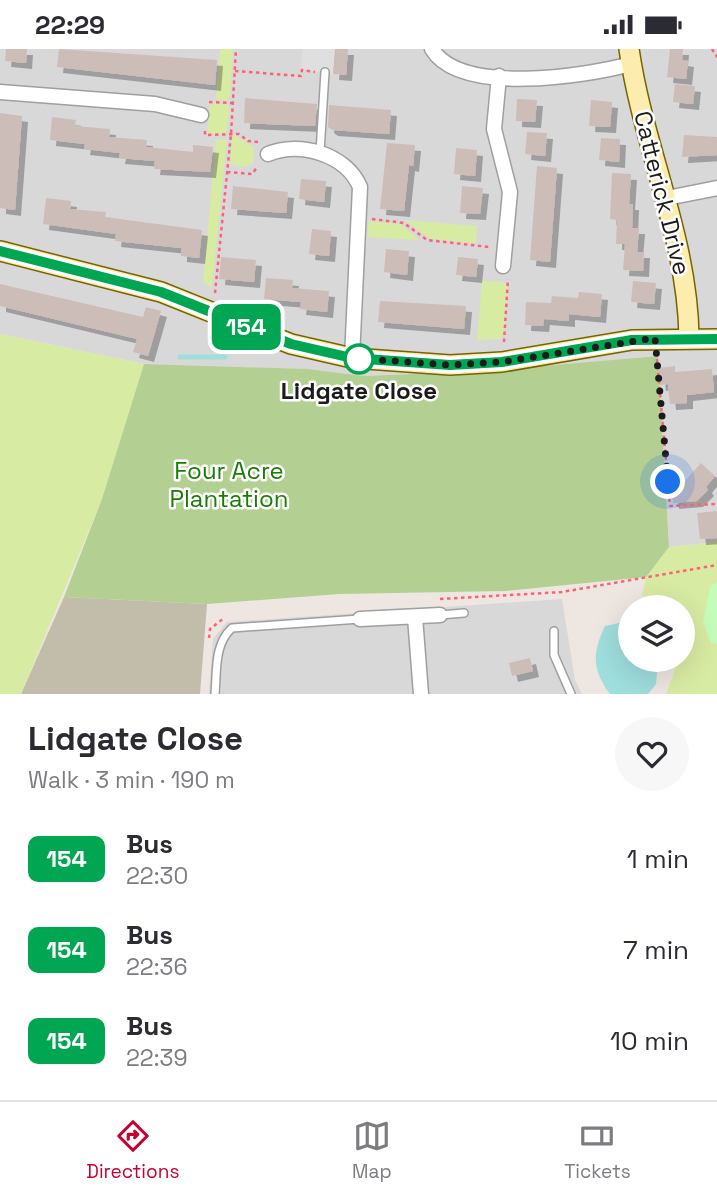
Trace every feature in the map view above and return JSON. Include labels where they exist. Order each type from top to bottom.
[{"type":"street","points":[[432,49],[449,67],[499,76],[565,78],[630,57]]},
{"type":"street","name":"Catterick Drive","points":[[630,57],[667,198],[684,283],[690,338]]},
{"type":"street","points":[[499,76],[494,129],[510,192],[503,266]]},
{"type":"street","points":[[0,92],[155,104],[201,115]]},
{"type":"street","points":[[268,154],[282,148],[320,152],[346,166],[358,180],[362,195],[352,358]]},
{"type":"street","points":[[667,198],[717,188]]},
{"type":"street","points":[[0,251],[161,292],[291,344],[352,358],[450,365],[502,362],[655,338],[717,339]]},
{"type":"street","points":[[360,618],[440,615]]},
{"type":"street","points":[[415,617],[421,694]]},
{"type":"lane","points":[[320,152],[325,72]]},
{"type":"lane","points":[[440,615],[464,613]]},
{"type":"lane","points":[[215,694],[219,650],[223,636],[232,628],[360,618]]},
{"type":"lane","points":[[554,631],[554,655],[571,694]]},
{"type":"path","points":[[214,311],[231,134],[236,49]]},
{"type":"path","points":[[712,49],[717,57]]},
{"type":"path","points":[[235,71],[301,76],[302,70],[325,72]]},
{"type":"path","points":[[227,172],[252,174],[268,154],[258,142],[231,134],[226,137],[205,135],[201,115],[210,101],[232,103]]},
{"type":"path","points":[[359,218],[404,223],[427,240],[505,249]]},
{"type":"path","points":[[502,362],[510,285],[503,266]]},
{"type":"path","points":[[655,338],[670,506],[717,504]]},
{"type":"shaded area","points":[[0,49],[717,49],[717,542],[669,547],[658,356],[484,371],[364,376],[308,369],[144,364],[0,334]]},
{"type":"shaded area","points":[[302,49],[335,49],[333,74],[301,69]]},
{"type":"shaded area","points":[[64,597],[207,604],[200,694],[21,694]]},
{"type":"shaded area","points":[[562,599],[575,680],[582,694],[209,694],[213,639],[227,622]]},
{"type":"green space","points":[[220,49],[233,49],[230,96],[226,101],[216,99]]},
{"type":"green space","points":[[227,104],[230,109],[226,135],[207,133],[210,105]]},
{"type":"green space","points":[[235,135],[254,148],[253,164],[242,167],[230,164],[232,138]]},
{"type":"green space","points":[[216,139],[227,140],[212,287],[203,283]]},
{"type":"green space","points":[[405,220],[477,226],[476,243],[430,239]]},
{"type":"green space","points":[[369,221],[401,224],[419,240],[367,237]]},
{"type":"green space","points":[[482,281],[502,282],[508,286],[504,334],[500,339],[477,340]]},
{"type":"green space","points":[[0,334],[144,364],[102,499],[21,694],[0,694]]},
{"type":"green space","name":"Four Acre Plantation","points":[[658,356],[669,547],[646,577],[505,591],[339,594],[207,604],[64,597],[102,499],[144,364],[308,369],[364,376],[484,371]]},
{"type":"green space","points":[[717,542],[717,694],[666,694],[674,672],[695,672],[695,595],[642,595],[646,577],[669,547]]},
{"type":"green space","points":[[717,582],[717,644],[711,643],[703,623],[710,587]]},
{"type":"water","points":[[618,623],[618,672],[657,672],[656,684],[648,694],[610,694],[604,685],[597,669],[596,653],[605,626]]},
{"type":"building","points":[[6,49],[27,49],[26,63],[5,61]]},
{"type":"building","points":[[59,49],[217,60],[215,85],[57,67]]},
{"type":"building","points":[[335,49],[348,49],[346,75],[333,74]]},
{"type":"building","points":[[670,49],[683,49],[682,60],[688,61],[686,79],[667,77]]},
{"type":"building","points":[[675,84],[695,86],[693,104],[673,102]]},
{"type":"building","points":[[245,98],[317,104],[315,126],[244,123]]},
{"type":"building","points":[[517,99],[537,100],[535,122],[516,121]]},
{"type":"building","points":[[591,100],[612,102],[610,127],[589,126]]},
{"type":"building","points":[[329,105],[391,110],[389,134],[332,130],[328,127]]},
{"type":"building","points":[[0,113],[22,116],[15,210],[0,208]]},
{"type":"building","points":[[52,117],[76,120],[75,126],[110,129],[109,137],[147,140],[146,147],[193,152],[193,145],[213,147],[210,172],[154,169],[155,161],[119,158],[120,153],[84,149],[85,144],[50,140]]},
{"type":"building","points":[[527,132],[547,133],[545,156],[525,154]]},
{"type":"building","points":[[684,135],[717,137],[717,155],[682,157]]},
{"type":"building","points":[[601,138],[620,139],[619,162],[599,160]]},
{"type":"building","points":[[387,143],[415,145],[413,166],[409,165],[404,211],[380,209]]},
{"type":"building","points":[[456,148],[477,150],[475,176],[454,174]]},
{"type":"building","points":[[537,166],[557,168],[550,262],[530,260]]},
{"type":"building","points":[[612,173],[631,174],[629,204],[633,204],[632,228],[639,228],[637,252],[644,252],[643,271],[623,270],[625,244],[616,244],[617,220],[610,219]]},
{"type":"building","points":[[301,179],[326,181],[324,202],[299,199]]},
{"type":"building","points":[[233,186],[288,192],[286,213],[231,209]]},
{"type":"building","points":[[462,186],[483,188],[480,214],[460,213]]},
{"type":"building","points":[[46,198],[71,201],[70,209],[106,212],[105,217],[202,230],[199,258],[181,256],[181,248],[115,241],[116,234],[43,224]]},
{"type":"building","points":[[312,229],[331,231],[329,256],[309,254]]},
{"type":"building","points":[[386,249],[409,251],[407,275],[384,272]]},
{"type":"building","points":[[221,257],[256,260],[254,282],[219,279]]},
{"type":"building","points":[[458,257],[478,259],[476,277],[456,275]]},
{"type":"building","points":[[266,278],[293,280],[292,288],[329,291],[327,312],[300,309],[301,302],[264,299]]},
{"type":"building","points":[[633,281],[656,283],[654,304],[631,302]]},
{"type":"building","points":[[0,284],[143,317],[146,307],[161,311],[148,356],[133,352],[137,339],[0,306]]},
{"type":"building","points":[[579,292],[602,294],[600,317],[569,314],[569,321],[544,319],[543,326],[525,325],[526,302],[551,303],[552,296],[578,298]]},
{"type":"building","points":[[380,301],[466,306],[464,329],[378,322]]},
{"type":"building","points":[[675,366],[675,372],[712,369],[714,392],[687,395],[687,403],[670,404],[668,384],[660,385],[658,368]]},
{"type":"building","points":[[701,463],[715,476],[706,487],[708,490],[697,501],[673,503],[671,483],[684,482]]},
{"type":"building","points":[[717,511],[717,538],[700,539],[697,513]]},
{"type":"building","points":[[530,658],[533,671],[512,676],[509,663]]},
{"type":"waterway","points":[[180,357],[225,357]]},
{"type":"bus line","name":"154","points":[[0,251],[161,292],[291,344],[352,358],[450,365],[502,362],[632,340],[717,339]]},
{"type":"place","name":"Lidgate Close","points":[[359,359]]},
{"type":"route","points":[[359,359],[352,358],[450,365],[502,362],[655,338],[668,482]]}]
